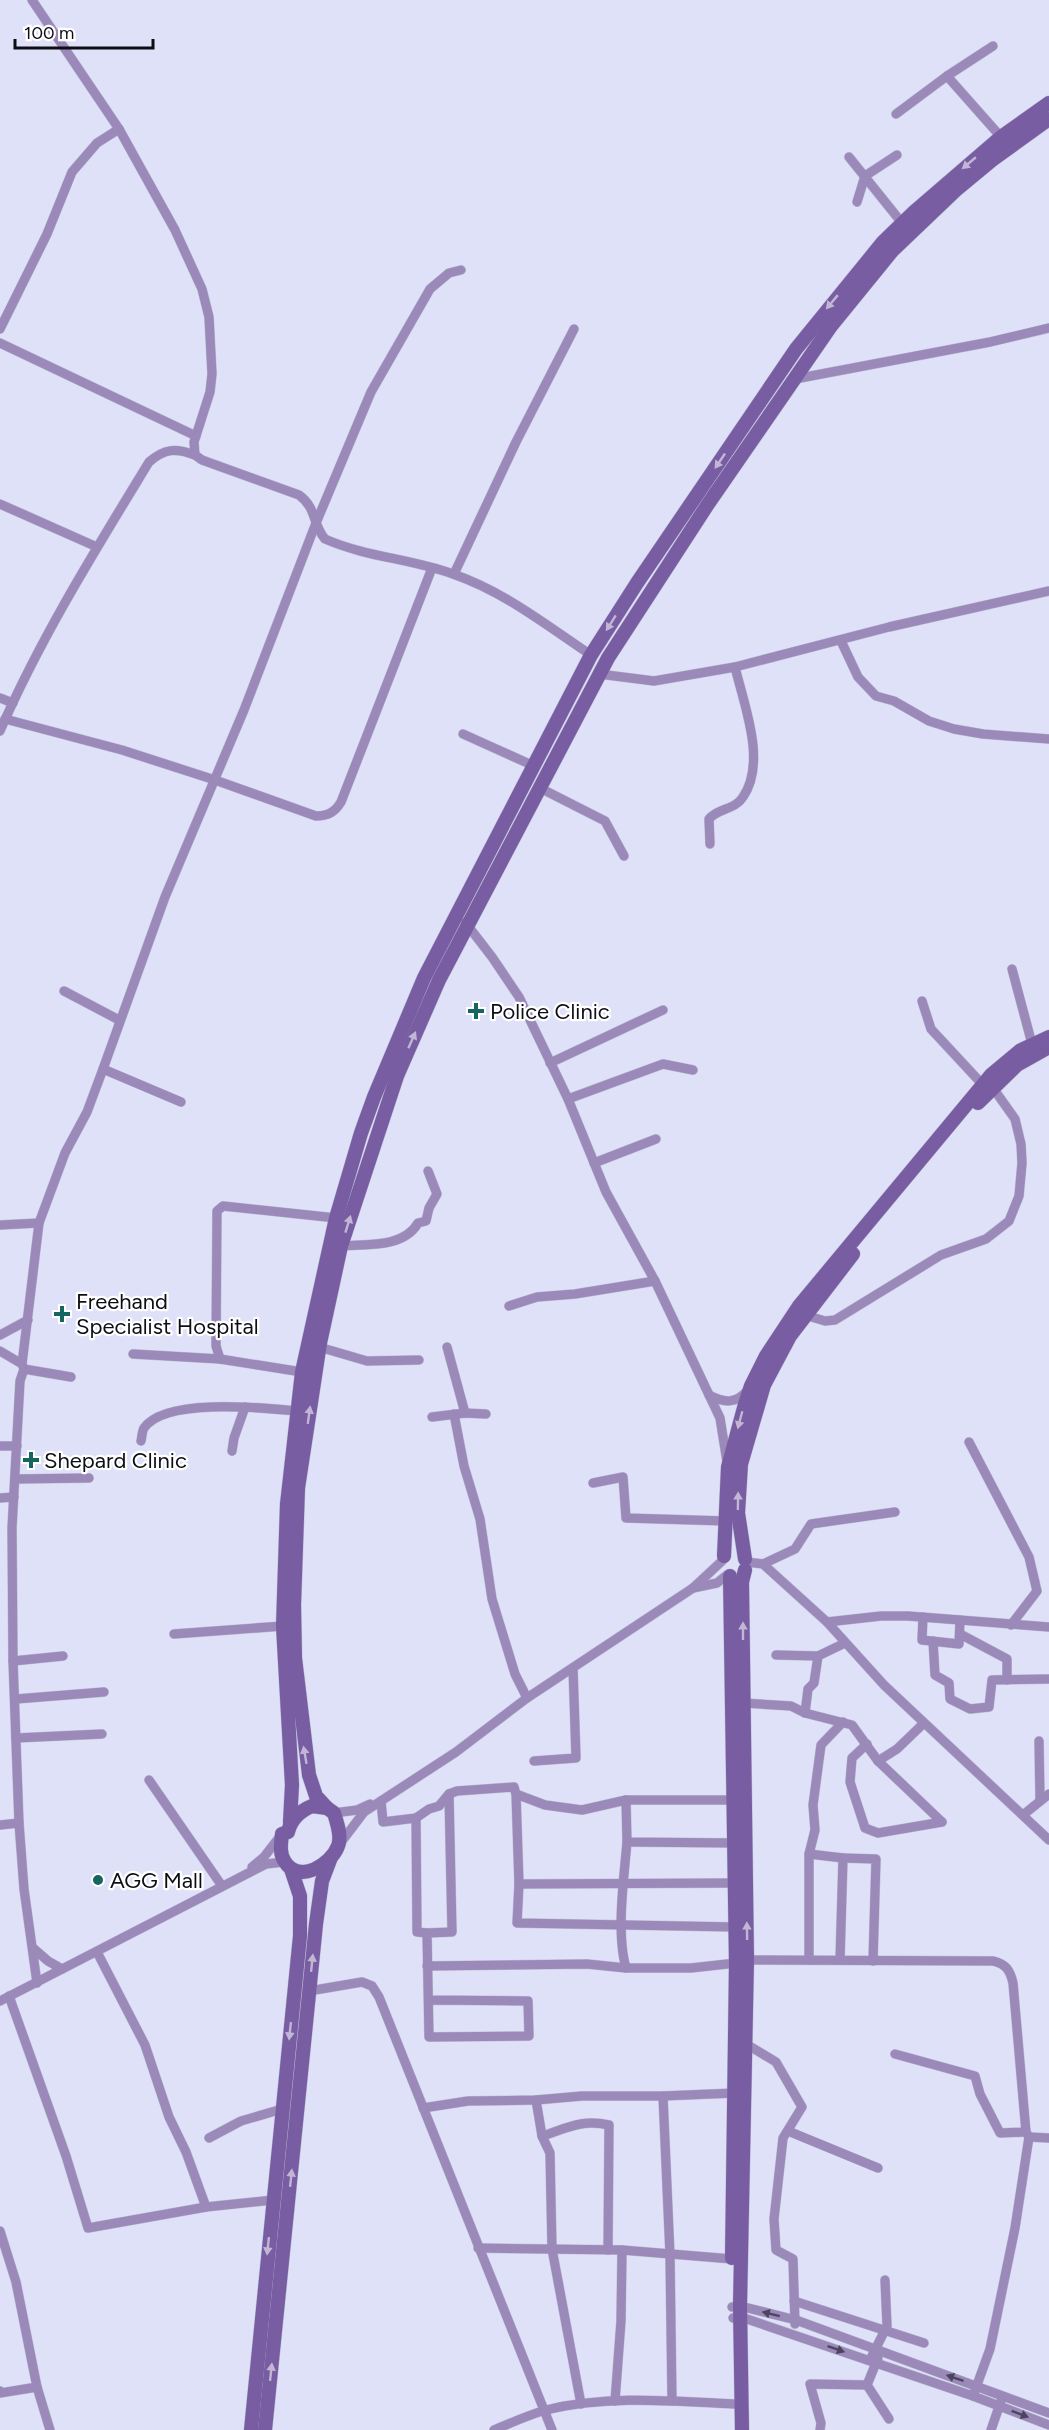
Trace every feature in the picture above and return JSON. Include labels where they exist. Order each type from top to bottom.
[{"type":"main road","points":[[251,2430],[302,1909],[300,1896],[281,1854],[292,1785],[283,1626],[287,1504],[302,1372],[336,1218],[374,1097],[424,978],[591,656],[643,574],[796,349],[883,242],[951,178],[1001,137],[1049,103]]},
{"type":"main road","points":[[265,2430],[319,1895],[330,1860],[339,1845],[339,1835],[330,1811],[316,1796],[304,1750],[295,1658],[294,1605],[298,1488],[319,1347],[341,1246],[397,1076],[467,925],[599,674],[675,553],[831,327],[892,251],[957,189],[992,160],[1049,119]]},
{"type":"main road","points":[[742,2430],[732,2259],[735,2093],[741,1962],[742,1582],[746,1564],[738,1513],[741,1464],[764,1385],[774,1362],[806,1315],[1008,1060],[1032,1044],[1049,1037]]},
{"type":"main road","points":[[735,2430],[736,2312],[746,2044],[741,1962],[735,1926],[735,1800],[726,1567],[728,1467],[750,1386],[776,1340],[799,1306],[988,1086],[1017,1065],[1049,1047]]},
{"type":"main road","points":[[726,1567],[735,1551],[746,1564]]},
{"type":"main road","points":[[726,1567],[737,1576],[746,1564]]},
{"type":"main road","points":[[286,1828],[306,1809],[316,1806],[330,1811]]},
{"type":"main road","points":[[288,1866],[299,1872],[312,1870],[330,1860]]},
{"type":"street","points":[[32,0],[119,129],[175,230],[202,289],[209,317],[212,374],[210,392],[196,436],[195,455]]},
{"type":"street","points":[[896,114],[947,76],[993,46]]},
{"type":"street","points":[[947,76],[1001,137]]},
{"type":"street","points":[[0,329],[47,234],[72,172],[97,143],[119,129]]},
{"type":"street","points":[[857,202],[865,176],[897,155]]},
{"type":"street","points":[[849,157],[903,223]]},
{"type":"street","points":[[37,1983],[24,1889],[19,1823],[13,1661],[14,1497],[20,1381],[39,1223],[65,1153],[87,1112],[165,897],[215,780],[371,392],[430,289],[449,273],[461,270]]},
{"type":"street","points":[[795,379],[990,342],[1049,328]]},
{"type":"street","points":[[454,574],[516,442],[574,329]]},
{"type":"street","points":[[0,343],[196,436]]},
{"type":"street","points":[[0,731],[97,548],[149,462],[158,454],[169,450],[180,449],[202,460],[299,495],[308,501],[316,524],[325,539],[454,574],[517,603],[591,656]]},
{"type":"street","points":[[0,504],[97,548]]},
{"type":"street","points":[[5,718],[122,750],[316,816],[325,816],[337,809],[432,568]]},
{"type":"street","points":[[599,674],[654,681],[735,667],[889,627],[1049,591]]},
{"type":"street","points":[[841,641],[858,677],[876,696],[894,701],[929,721],[954,729],[983,734],[1049,739]]},
{"type":"street","points":[[710,844],[709,819],[713,814],[738,803],[743,797],[749,785],[755,754],[735,667]]},
{"type":"street","points":[[0,698],[13,703]]},
{"type":"street","points":[[463,734],[534,766]]},
{"type":"street","points":[[540,788],[605,821],[624,856]]},
{"type":"street","points":[[458,913],[519,997],[568,1099],[606,1192],[655,1281],[722,1424],[728,1467]]},
{"type":"street","points":[[1012,969],[1032,1044]]},
{"type":"street","points":[[64,991],[119,1020]]},
{"type":"street","points":[[806,1315],[825,1321],[835,1320],[940,1255],[986,1239],[1008,1221],[1019,1196],[1022,1163],[1021,1144],[1015,1119],[988,1086],[931,1029],[922,1001]]},
{"type":"street","points":[[550,1063],[663,1010]]},
{"type":"street","points":[[568,1099],[663,1064],[693,1070]]},
{"type":"street","points":[[103,1069],[182,1102]]},
{"type":"street","points":[[594,1163],[656,1139]]},
{"type":"street","points":[[341,1246],[404,1238],[413,1231],[418,1223],[426,1221],[429,1208],[438,1194],[428,1171]]},
{"type":"street","points":[[220,1359],[216,1346],[217,1211],[223,1206],[336,1218]]},
{"type":"street","points":[[0,1225],[39,1223]]},
{"type":"street","points":[[509,1306],[537,1297],[575,1294],[655,1281]]},
{"type":"street","points":[[0,1335],[28,1320]]},
{"type":"street","points":[[319,1347],[367,1361],[419,1360]]},
{"type":"street","points":[[447,1347],[465,1413]]},
{"type":"street","points":[[0,1351],[23,1366],[71,1377]]},
{"type":"street","points":[[133,1354],[220,1359],[302,1372]]},
{"type":"street","points":[[709,1395],[721,1401],[734,1401],[741,1397],[750,1386]]},
{"type":"street","points":[[141,1441],[143,1429],[151,1420],[169,1414],[210,1406],[297,1410]]},
{"type":"street","points":[[232,1451],[244,1407]]},
{"type":"street","points":[[432,1417],[465,1413],[486,1414]]},
{"type":"street","points":[[454,1414],[464,1466],[480,1519],[492,1599],[515,1674],[527,1698]]},
{"type":"street","points":[[969,1443],[1029,1557],[1037,1591],[1011,1625]]},
{"type":"street","points":[[0,1446],[17,1446]]},
{"type":"street","points":[[592,1483],[623,1477],[626,1518],[726,1521]]},
{"type":"street","points":[[15,1479],[89,1478]]},
{"type":"street","points":[[0,1498],[14,1497]]},
{"type":"street","points":[[746,1564],[762,1564],[795,1549],[812,1524],[895,1512]]},
{"type":"street","points":[[762,1564],[826,1622],[990,1787],[1049,1840]]},
{"type":"street","points":[[693,1588],[717,1583],[726,1567]]},
{"type":"street","points":[[339,1845],[364,1812],[456,1752],[527,1698],[726,1567]]},
{"type":"street","points":[[826,1622],[881,1616],[1049,1627]]},
{"type":"street","points":[[923,1617],[922,1640],[959,1644],[960,1620]]},
{"type":"street","points":[[174,1634],[283,1626]]},
{"type":"street","points":[[960,1634],[1007,1659],[1007,1680]]},
{"type":"street","points":[[933,1641],[935,1675],[949,1683],[950,1699],[970,1709],[989,1707],[992,1680],[1049,1679]]},
{"type":"street","points":[[776,1655],[818,1656],[845,1643]]},
{"type":"street","points":[[13,1661],[63,1656]]},
{"type":"street","points":[[805,1713],[808,1689],[814,1683],[818,1656]]},
{"type":"street","points":[[534,1761],[576,1758],[573,1668]]},
{"type":"street","points":[[16,1699],[104,1692]]},
{"type":"street","points":[[743,1703],[791,1706],[805,1713],[852,1725],[867,1744],[878,1761],[942,1822],[878,1833],[865,1828],[850,1782],[852,1758],[867,1744]]},
{"type":"street","points":[[809,1960],[809,1854],[815,1830],[813,1805],[821,1746],[843,1722]]},
{"type":"street","points":[[878,1761],[897,1749],[924,1723]]},
{"type":"street","points":[[16,1738],[102,1734]]},
{"type":"street","points":[[1039,1741],[1040,1799]]},
{"type":"street","points":[[149,1780],[222,1886]]},
{"type":"street","points":[[381,1801],[382,1822],[416,1818],[429,1809],[440,1806],[449,1794],[456,1791],[514,1787],[519,1884],[517,1923],[735,1926]]},
{"type":"street","points":[[416,1818],[417,1932],[452,1932],[449,1794]]},
{"type":"street","points":[[516,1794],[545,1805],[582,1810],[626,1800],[735,1800]]},
{"type":"street","points":[[1023,1815],[1049,1794]]},
{"type":"street","points":[[626,1800],[627,1842],[622,1925],[623,1957],[626,1968]]},
{"type":"street","points":[[330,1811],[357,1810],[381,1801]]},
{"type":"street","points":[[0,1825],[19,1823]]},
{"type":"street","points":[[236,1879],[264,1857],[286,1828]]},
{"type":"street","points":[[627,1842],[735,1843]]},
{"type":"street","points":[[809,1854],[876,1859],[873,1961]]},
{"type":"street","points":[[840,1960],[843,1858]]},
{"type":"street","points":[[273,2200],[206,2207],[88,2228],[66,2156],[4,1999],[266,1864],[288,1866]]},
{"type":"street","points":[[519,1884],[735,1883]]},
{"type":"street","points":[[427,1933],[429,2037],[528,2036],[528,2001],[430,2000]]},
{"type":"street","points":[[33,1948],[62,1969]]},
{"type":"street","points":[[97,1952],[145,2045],[169,2117],[186,2152],[206,2207]]},
{"type":"street","points":[[427,1966],[588,1964],[626,1968],[692,1968],[741,1962],[809,1960],[993,1961],[1003,1963],[1008,1968],[1013,1983],[1028,2134],[1016,2228],[993,2338],[973,2396]]},
{"type":"street","points":[[309,1991],[362,1982],[372,1986],[379,1997],[552,2430]]},
{"type":"street","points":[[746,2044],[776,2062],[802,2107],[783,2138],[774,2219],[776,2250],[792,2259],[796,2320],[792,2334]]},
{"type":"street","points":[[895,2054],[975,2076],[980,2094],[1000,2133],[1028,2134],[1049,2138]]},
{"type":"street","points":[[423,2108],[468,2102],[582,2096],[735,2093]]},
{"type":"street","points":[[663,2096],[670,2255],[672,2401]]},
{"type":"street","points":[[536,2100],[542,2136],[550,2153],[552,2249],[581,2404]]},
{"type":"street","points":[[209,2138],[241,2121],[282,2109]]},
{"type":"street","points":[[542,2136],[578,2123],[596,2122],[609,2125],[608,2250]]},
{"type":"street","points":[[788,2131],[878,2168]]},
{"type":"street","points":[[0,2231],[16,2282],[37,2387],[50,2430]]},
{"type":"street","points":[[478,2248],[622,2250],[732,2259]]},
{"type":"street","points":[[615,2401],[621,2321],[622,2250]]},
{"type":"street","points":[[885,2280],[887,2326],[867,2385],[888,2419]]},
{"type":"street","points":[[794,2301],[924,2343]]},
{"type":"street","points":[[736,2312],[796,2320],[877,2352],[977,2385],[1049,2413]]},
{"type":"street","points":[[736,2312],[1049,2425]]},
{"type":"street","points":[[820,2430],[821,2423],[810,2384],[867,2385]]},
{"type":"street","points":[[0,2391],[0,2393],[37,2387]]},
{"type":"street","points":[[991,2430],[1003,2395]]},
{"type":"street","points":[[494,2430],[544,2411],[581,2404],[615,2401],[734,2404]]},
{"type":"place","name":"Police Clinic","points":[[476,1011]]},
{"type":"place","name":"Freehand Specialist Hospital","points":[[62,1314]]},
{"type":"place","name":"Shepard Clinic","points":[[31,1460]]},
{"type":"place","name":"AGG Mall","points":[[98,1880]]}]
